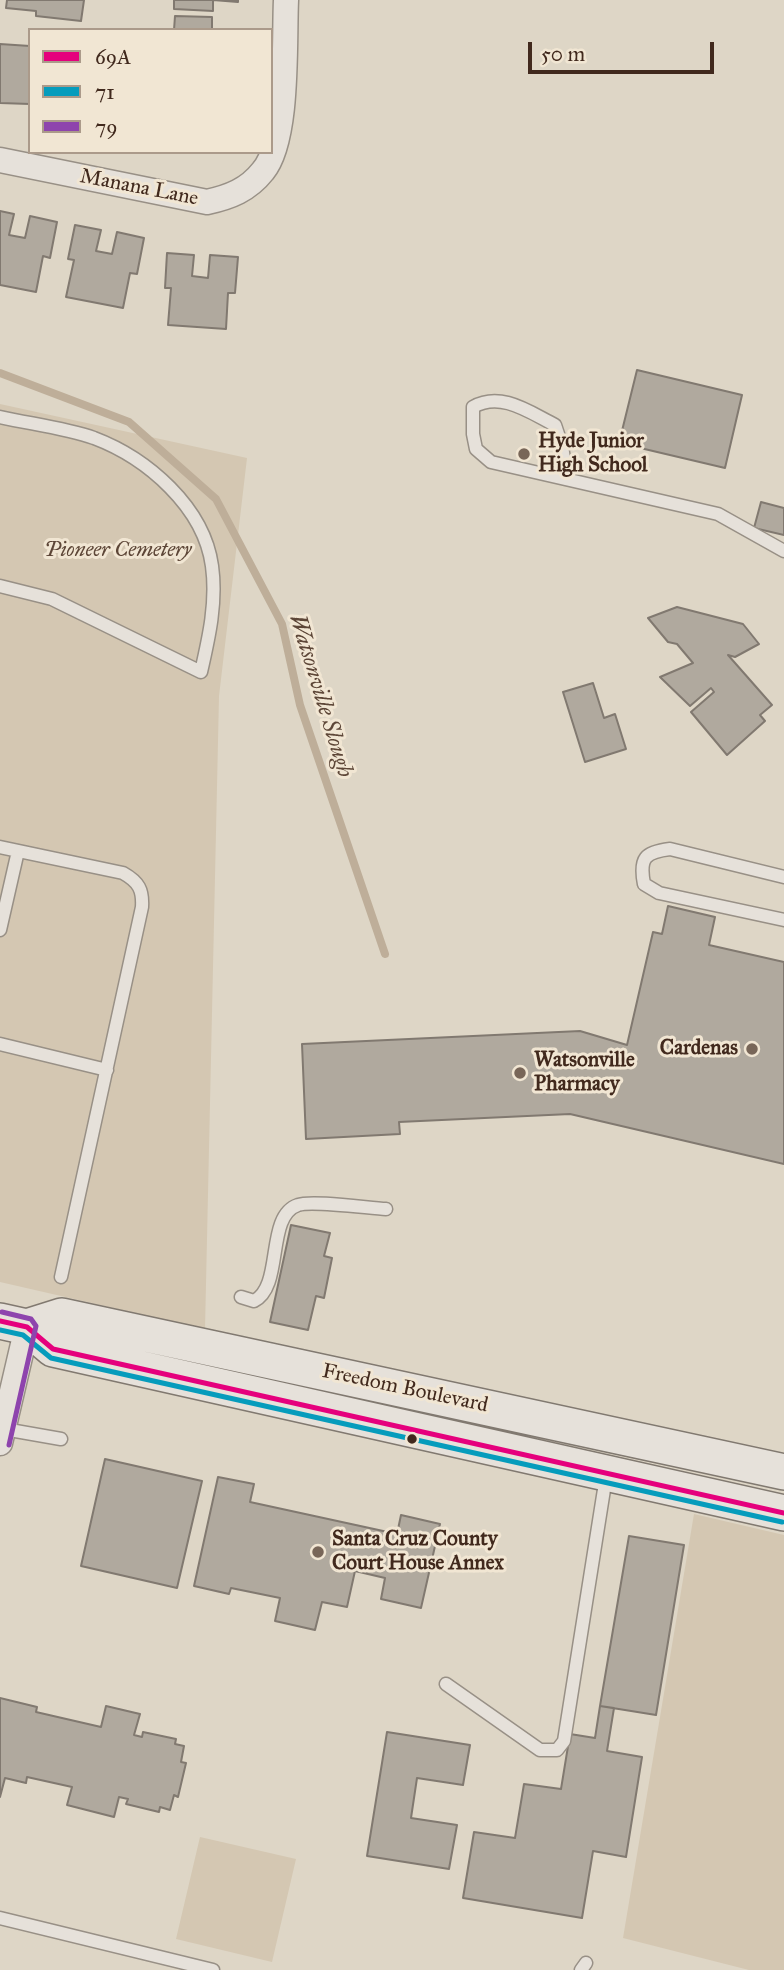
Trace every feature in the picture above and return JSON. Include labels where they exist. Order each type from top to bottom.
[{"type":"main road","name":"Freedom Boulevard","points":[[14,1324],[62,1316],[784,1472]]},
{"type":"main road","name":"Freedom Boulevard","points":[[14,1324],[53,1349],[784,1513]]},
{"type":"street","name":"Manana Lane","points":[[273,152],[281,109],[286,0]]},
{"type":"street","name":"Manana Lane","points":[[0,160],[207,202],[229,198],[248,186],[265,170],[272,154]]},
{"type":"street","points":[[3,1424],[14,1324]]},
{"type":"lane","points":[[567,479],[562,446],[555,425],[503,401],[484,401],[473,407],[476,449],[491,462],[718,514],[784,551]]},
{"type":"lane","points":[[0,417],[91,437],[115,447],[156,475],[173,491],[200,529],[212,566],[212,620],[201,672],[52,599],[0,586]]},
{"type":"lane","points":[[0,847],[124,873],[140,887],[142,907],[61,1277]]},
{"type":"lane","points":[[784,877],[670,849],[654,851],[644,860],[641,870],[644,884],[659,893],[784,920]]},
{"type":"lane","points":[[0,930],[18,851]]},
{"type":"lane","points":[[0,1044],[107,1070]]},
{"type":"lane","points":[[241,1297],[254,1301],[264,1293],[282,1220],[290,1209],[304,1204],[386,1209]]},
{"type":"lane","points":[[3,1424],[61,1439]]},
{"type":"lane","points":[[446,1685],[540,1750],[557,1750],[564,1741],[607,1473]]},
{"type":"lane","points":[[0,1918],[213,1970]]},
{"type":"green space","name":"Pioneer Cemetery","points":[[0,404],[247,458],[219,696],[205,1329],[0,1282]]},
{"type":"green space","points":[[694,1514],[784,1535],[784,1970],[749,1970],[623,1938]]},
{"type":"green space","points":[[200,1837],[296,1859],[272,1962],[176,1939]]},
{"type":"building","points":[[7,0],[84,0],[81,21],[36,16],[36,11],[6,8]]},
{"type":"building","points":[[174,0],[213,0],[213,11],[174,9]]},
{"type":"building","points":[[175,16],[212,17],[212,28],[174,28]]},
{"type":"building","points":[[0,44],[28,46],[28,104],[0,103]]},
{"type":"building","points":[[0,211],[14,214],[9,235],[25,238],[30,216],[57,222],[50,258],[43,256],[36,292],[0,285]]},
{"type":"building","points":[[75,225],[101,230],[96,251],[112,254],[117,232],[144,238],[137,274],[130,273],[123,308],[66,297],[74,260],[68,259]]},
{"type":"building","points":[[167,253],[194,255],[192,276],[208,278],[210,255],[238,257],[235,293],[228,293],[226,329],[168,325],[171,288],[165,288]]},
{"type":"building","points":[[637,370],[742,395],[725,468],[619,443]]},
{"type":"building","points":[[761,502],[784,508],[784,535],[754,528]]},
{"type":"building","points":[[677,607],[743,624],[759,644],[735,657],[728,655],[772,705],[760,715],[765,721],[727,755],[691,712],[714,692],[711,688],[690,706],[660,677],[693,663],[677,644],[668,642],[648,618]]},
{"type":"building","points":[[593,683],[604,718],[615,714],[626,749],[585,762],[563,692]]},
{"type":"building","points":[[668,906],[715,917],[709,945],[784,962],[784,1164],[570,1114],[399,1122],[400,1134],[306,1139],[302,1044],[580,1031],[627,1045],[653,932],[662,934]]},
{"type":"building","points":[[291,1225],[330,1233],[324,1256],[332,1258],[324,1298],[316,1296],[308,1330],[270,1322]]},
{"type":"building","points":[[105,1459],[202,1481],[177,1588],[81,1566]]},
{"type":"building","name":"Santa Cruz County Court House Annex","points":[[218,1477],[254,1484],[250,1502],[397,1534],[401,1515],[440,1524],[421,1608],[381,1599],[385,1578],[355,1571],[347,1607],[322,1602],[315,1630],[275,1621],[280,1598],[231,1588],[229,1594],[194,1586]]},
{"type":"building","points":[[629,1536],[684,1545],[656,1715],[600,1706]]},
{"type":"building","points":[[0,1698],[37,1707],[36,1712],[101,1727],[106,1706],[140,1714],[134,1735],[142,1737],[143,1732],[176,1739],[175,1744],[184,1746],[181,1762],[186,1763],[178,1797],[174,1795],[170,1810],[160,1807],[159,1812],[126,1804],[128,1799],[119,1797],[114,1817],[67,1805],[72,1787],[27,1777],[26,1783],[5,1778],[0,1797]]},
{"type":"building","points":[[600,1706],[614,1708],[607,1751],[642,1757],[626,1857],[593,1851],[582,1918],[463,1898],[474,1832],[515,1838],[524,1784],[561,1789],[570,1734],[595,1738]]},
{"type":"building","points":[[387,1732],[470,1745],[463,1785],[417,1778],[411,1818],[457,1825],[449,1869],[367,1856]]},
{"type":"waterway","name":"Watsonville Slough","points":[[0,373],[129,422],[216,499],[282,624],[300,705],[385,954]]},
{"type":"transit line","name":"79","points":[[2,1312],[31,1319],[36,1326],[9,1445]]},
{"type":"transit line","name":"69A","points":[[0,1321],[27,1327],[53,1349],[784,1513]]},
{"type":"transit line","name":"71","points":[[0,1330],[23,1335],[51,1358],[782,1522]]},
{"type":"place","name":"Hyde Junior High School","points":[[524,454]]},
{"type":"place","name":"Cardenas","points":[[752,1049]]},
{"type":"place","name":"Watsonville Pharmacy","points":[[520,1073]]},
{"type":"place","name":"Santa Cruz County Court House Annex","points":[[318,1552]]}]
